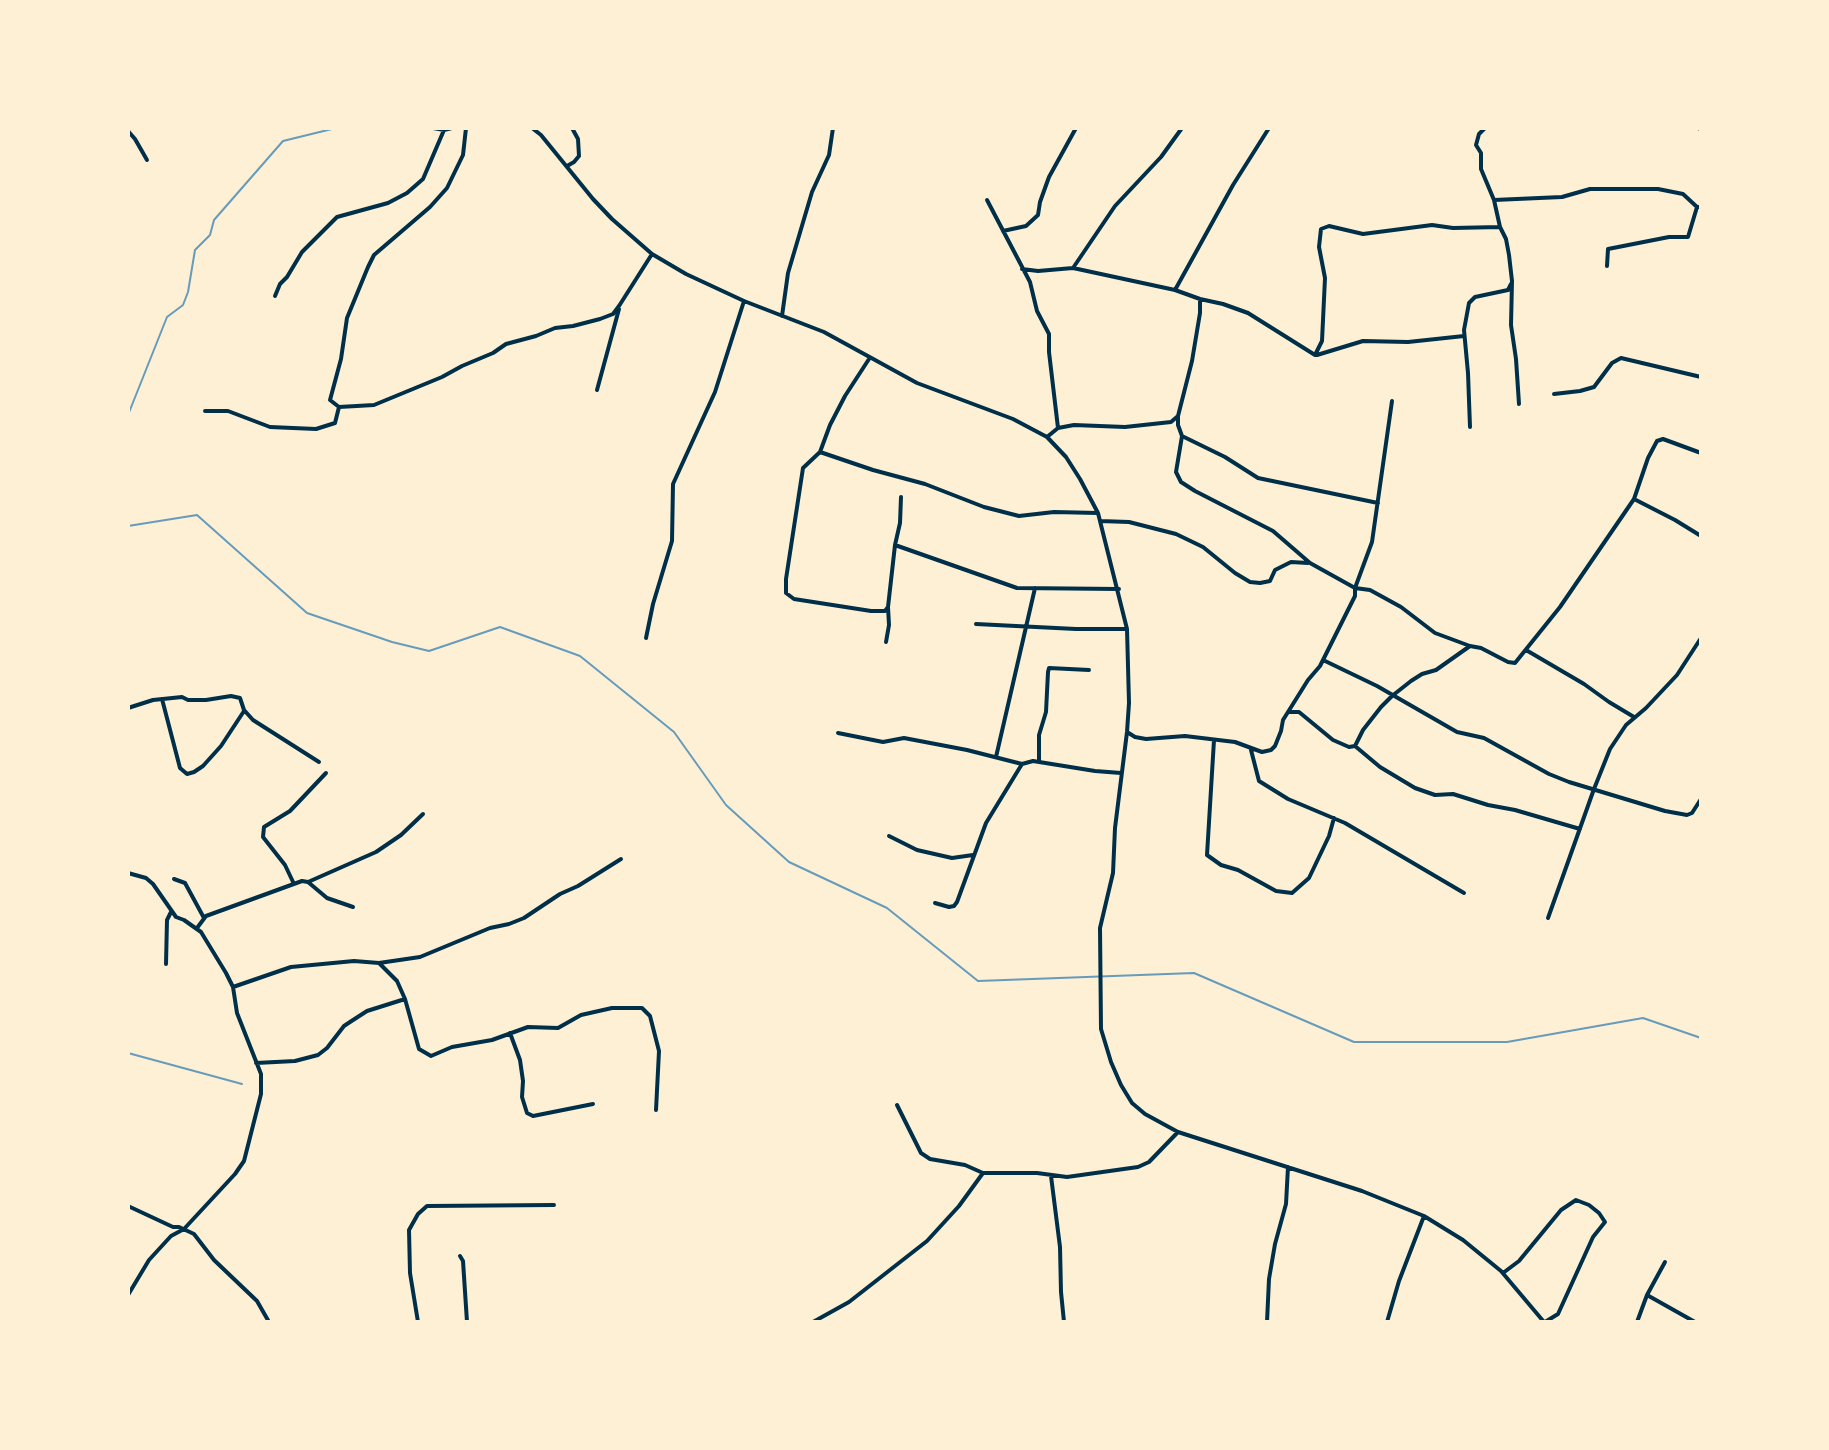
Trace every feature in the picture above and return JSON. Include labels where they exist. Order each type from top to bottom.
[{"type":"street","points":[[433,128],[452,128]]},
{"type":"street","points":[[466,128],[463,155],[447,188],[374,255],[368,267],[347,318],[341,359],[330,400],[339,407],[374,405],[442,377],[506,344],[613,314],[652,254]]},
{"type":"street","points":[[532,128],[612,219],[652,254],[744,301],[824,332],[917,383],[1013,419],[1047,437],[1066,457],[1098,513],[1127,629],[1127,732],[1115,828],[1113,873],[1100,928],[1101,1029],[1121,1085],[1132,1103],[1145,1114],[1178,1132],[1362,1191],[1424,1216],[1463,1240],[1503,1273],[1544,1322],[1558,1314],[1593,1237],[1605,1222],[1589,1205],[1576,1200],[1561,1210],[1519,1261],[1503,1273]]},
{"type":"street","points":[[566,167],[579,156],[578,139],[572,128]]},
{"type":"street","points":[[782,316],[788,273],[812,192],[829,155],[833,128]]},
{"type":"street","points":[[1003,231],[1026,226],[1038,215],[1049,177],[1076,128]]},
{"type":"street","points":[[1073,268],[1115,206],[1161,157],[1182,128]]},
{"type":"street","points":[[1175,290],[1233,185],[1269,128]]},
{"type":"street","points":[[1485,128],[1479,134],[1476,145],[1481,153],[1481,169],[1506,239],[1512,281],[1511,325],[1519,404]]},
{"type":"street","points":[[275,296],[302,252],[337,217],[388,203],[407,193],[423,179],[444,130]]},
{"type":"street","points":[[128,131],[147,160]]},
{"type":"street","points":[[1494,200],[1562,197],[1590,189],[1658,189],[1683,194],[1699,207],[1688,237],[1669,237],[1608,249],[1607,266]]},
{"type":"street","points":[[987,200],[1030,282],[1037,311],[1049,334],[1058,428]]},
{"type":"street","points":[[1315,355],[1322,341],[1325,278],[1319,247],[1321,229],[1329,226],[1363,234],[1432,225],[1500,227]]},
{"type":"street","points":[[1022,269],[1073,268],[1175,290],[1223,304],[1248,313],[1315,355],[1363,341],[1408,342],[1464,336]]},
{"type":"street","points":[[1470,427],[1464,336],[1469,303],[1475,297],[1508,290],[1512,281]]},
{"type":"street","points":[[1200,299],[1192,361],[1178,416],[1182,436],[1176,472],[1181,482],[1273,531],[1310,563],[1355,588],[1370,590],[1401,607],[1435,633],[1481,648],[1512,663],[1517,661],[1560,607],[1634,499],[1648,458],[1660,439],[1701,453]]},
{"type":"street","points":[[646,638],[672,541],[673,484],[715,392],[744,301]]},
{"type":"street","points":[[597,390],[619,306]]},
{"type":"street","points":[[1554,394],[1594,387],[1612,363],[1621,358],[1701,377]]},
{"type":"street","points":[[870,359],[845,396],[820,452],[803,468],[786,593],[794,599],[871,611],[885,611],[888,607]]},
{"type":"street","points":[[1127,732],[1146,739],[1185,736],[1235,742],[1262,752],[1275,746],[1283,720],[1323,660],[1355,596],[1355,588],[1372,542],[1392,401]]},
{"type":"street","points":[[205,411],[228,411],[270,427],[316,429],[335,423],[339,407]]},
{"type":"street","points":[[1047,437],[1058,428],[1074,425],[1125,427],[1171,422],[1178,416]]},
{"type":"street","points":[[1182,436],[1225,457],[1258,478],[1378,503]]},
{"type":"street","points":[[820,452],[1019,516],[1054,512],[1098,513]]},
{"type":"street","points":[[886,642],[901,497]]},
{"type":"street","points":[[1634,499],[1701,536]]},
{"type":"street","points":[[1100,521],[1129,522],[1176,534],[1203,547],[1250,582],[1270,581],[1275,570],[1291,562],[1310,563]]},
{"type":"street","points":[[895,545],[1017,588],[1119,589]]},
{"type":"street","points":[[995,758],[1035,588]]},
{"type":"street","points":[[976,624],[1127,629]]},
{"type":"street","points":[[1548,918],[1594,789],[1617,738],[1677,675],[1701,638]]},
{"type":"street","points":[[1355,746],[1363,730],[1392,696],[1470,646]]},
{"type":"street","points":[[1526,650],[1634,717]]},
{"type":"street","points":[[1323,660],[1377,686],[1457,732],[1484,738],[1549,774],[1665,811],[1687,815],[1692,813],[1701,799]]},
{"type":"street","points":[[1039,762],[1039,735],[1046,712],[1049,668],[1089,670]]},
{"type":"street","points":[[128,708],[182,697],[188,700],[240,698],[244,711],[253,720],[319,762]]},
{"type":"street","points":[[162,699],[180,768],[187,774],[203,766],[221,746],[244,711]]},
{"type":"street","points":[[1288,712],[1299,712],[1333,740],[1349,747],[1355,746],[1380,767],[1415,788],[1435,795],[1453,794],[1580,829]]},
{"type":"street","points":[[838,733],[883,742],[904,738],[1022,764],[1033,761],[1121,773]]},
{"type":"street","points":[[1214,740],[1207,855],[1221,865],[1238,870],[1276,891],[1292,893],[1309,878],[1334,818]]},
{"type":"street","points":[[1251,750],[1259,781],[1288,799],[1345,823],[1464,893]]},
{"type":"street","points":[[935,903],[954,906],[986,823],[1022,764]]},
{"type":"street","points":[[294,884],[285,865],[263,837],[264,827],[290,811],[326,773]]},
{"type":"street","points":[[308,882],[376,852],[401,835],[423,814]]},
{"type":"street","points":[[889,836],[917,850],[952,858],[973,855]]},
{"type":"street","points":[[233,987],[291,967],[354,961],[379,963],[420,957],[490,928],[524,918],[621,859]]},
{"type":"street","points":[[128,873],[146,878],[153,884],[171,912],[197,928],[207,941],[233,987],[237,1013],[261,1074],[261,1094],[244,1161],[184,1229],[171,1236],[149,1260],[128,1295]]},
{"type":"street","points":[[174,879],[185,883],[204,918]]},
{"type":"street","points":[[197,928],[204,918],[302,881],[308,882],[327,898],[353,907]]},
{"type":"street","points":[[166,964],[167,920],[171,912]]},
{"type":"street","points":[[379,963],[397,981],[419,1049],[431,1056],[452,1047],[492,1040],[528,1027],[558,1028],[581,1015],[612,1008],[642,1008],[650,1016],[659,1051],[656,1110]]},
{"type":"street","points":[[256,1063],[295,1061],[318,1055],[344,1026],[367,1011],[405,999]]},
{"type":"street","points":[[510,1033],[520,1060],[522,1097],[527,1113],[533,1116],[593,1104]]},
{"type":"street","points":[[897,1105],[921,1153],[930,1159],[965,1165],[983,1173],[1037,1173],[1067,1177],[1138,1167],[1149,1162],[1178,1132]]},
{"type":"street","points":[[1267,1322],[1269,1279],[1286,1204],[1288,1167]]},
{"type":"street","points":[[813,1322],[849,1302],[927,1241],[959,1206],[983,1173]]},
{"type":"street","points":[[1051,1176],[1060,1247],[1064,1322]]},
{"type":"street","points":[[418,1322],[410,1273],[409,1230],[427,1206],[554,1205]]},
{"type":"street","points":[[128,1206],[194,1234],[214,1260],[251,1294],[269,1322]]},
{"type":"street","points":[[1387,1322],[1424,1216]]},
{"type":"street","points":[[460,1256],[463,1261],[467,1322]]},
{"type":"street","points":[[1637,1322],[1665,1262]]},
{"type":"street","points":[[1647,1295],[1695,1322]]},
{"type":"waterway","points":[[128,415],[167,317],[183,305],[195,250],[210,235],[214,220],[283,141],[336,128]]},
{"type":"waterway","points":[[128,526],[197,515],[307,613],[392,642],[429,651],[500,627],[580,656],[674,732],[726,805],[789,862],[887,908],[978,981],[1194,973],[1354,1042],[1507,1042],[1643,1018],[1701,1038]]},
{"type":"waterway","points":[[128,1053],[242,1084]]}]
